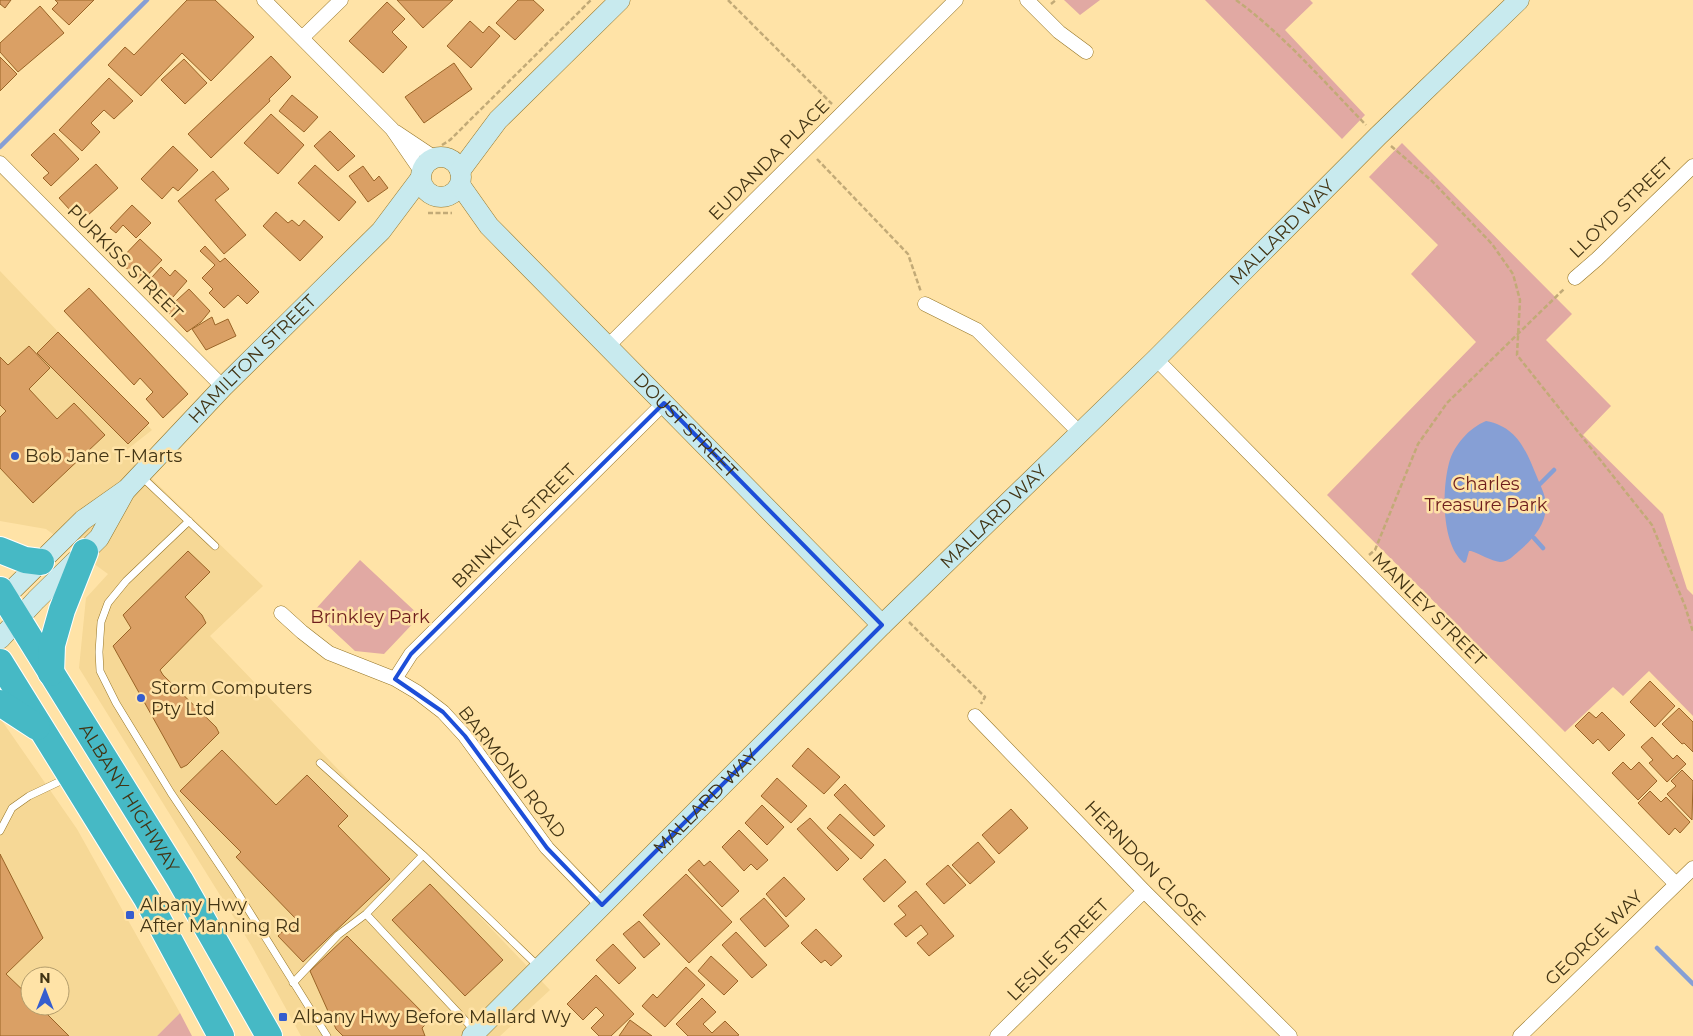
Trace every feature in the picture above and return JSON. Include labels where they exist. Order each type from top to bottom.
[{"type":"highway","points":[[0,550],[25,560],[41,562]]},
{"type":"highway","points":[[50,673],[52,645],[62,610],[85,552]]},
{"type":"highway","name":"ALBANY HIGHWAY","points":[[2,597],[19,620],[50,673],[180,880],[269,1036]]},
{"type":"highway","points":[[0,662],[147,899],[221,1036]]},
{"type":"highway","points":[[0,703],[44,732]]},
{"type":"street","points":[[264,0],[392,129],[434,161],[454,162],[447,196],[426,192],[422,187],[434,161]]},
{"type":"street","points":[[302,38],[341,0]]},
{"type":"street","name":"HAMILTON STREET","points":[[381,231],[447,196],[498,120],[620,0]]},
{"type":"street","name":"EUDANDA PLACE","points":[[607,347],[956,0]]},
{"type":"street","points":[[1027,0],[1059,32],[1086,52]]},
{"type":"street","name":"MALLARD WAY","points":[[476,1035],[602,905],[897,610],[1156,358],[1378,136],[1519,0]]},
{"type":"street","name":"HAMILTON STREET","points":[[2,597],[41,562],[83,520],[133,482],[223,387],[381,231],[434,161],[498,120]]},
{"type":"street","points":[[392,129],[434,161]]},
{"type":"street","name":"PURKISS STREET","points":[[0,163],[223,387]]},
{"type":"street","name":"LLOYD STREET","points":[[1575,278],[1693,166]]},
{"type":"street","name":"DOUST STREET","points":[[447,196],[489,226],[882,625]]},
{"type":"street","points":[[925,304],[977,330],[1079,432]]},
{"type":"street","name":"MANLEY STREET","points":[[1156,358],[1676,884]]},
{"type":"street","name":"BRINKLEY STREET","points":[[395,679],[411,654],[664,403]]},
{"type":"street","name":"HAMILTON STREET","points":[[0,639],[36,600],[99,538],[133,482]]},
{"type":"street","name":"BARMOND ROAD","points":[[281,613],[329,653],[395,679],[437,707],[466,736],[547,848],[602,905]]},
{"type":"street","name":"HERNDON CLOSE","points":[[974,716],[1290,1036]]},
{"type":"street","name":"GEORGE WAY","points":[[1520,1036],[1693,868]]},
{"type":"street","name":"LESLIE STREET","points":[[997,1036],[1144,890]]},
{"type":"lane","points":[[133,482],[189,521],[214,546]]},
{"type":"lane","points":[[189,521],[126,581],[108,603],[101,622],[100,671],[116,703],[171,793],[234,887],[327,1036]]},
{"type":"lane","points":[[320,764],[423,855],[540,968]]},
{"type":"lane","points":[[0,832],[12,808],[29,796],[71,776]]},
{"type":"lane","points":[[293,983],[338,935],[366,914],[423,855]]},
{"type":"lane","points":[[366,914],[476,1035]]},
{"type":"path","points":[[434,161],[591,0]]},
{"type":"path","points":[[728,0],[842,114]]},
{"type":"path","points":[[1236,0],[1251,11],[1369,128],[1432,181],[1492,244],[1513,274],[1520,300],[1517,355],[1652,525],[1685,606],[1693,632]]},
{"type":"path","points":[[807,149],[908,254],[925,304]]},
{"type":"path","points":[[1359,565],[1375,550],[1418,444],[1447,403],[1575,278]]},
{"type":"path","points":[[897,610],[985,697],[974,716]]},
{"type":"highlighted area","points":[[664,403],[882,625],[602,905],[547,848],[465,736],[443,712],[395,679],[411,654]]},
{"type":"shaded area","points":[[0,271],[152,430],[124,452],[263,586],[210,636],[550,990],[500,1036],[301,1036],[251,945],[79,668],[86,598],[108,574],[46,529],[0,521]]},
{"type":"shaded area","points":[[0,718],[77,829],[180,1013],[157,1036],[0,1036]]},
{"type":"green space","points":[[1064,0],[1100,0],[1080,15]]},
{"type":"green space","points":[[1205,0],[1310,0],[1313,3],[1285,30],[1365,115],[1342,139]]},
{"type":"green space","name":"Charles Treasure Park","points":[[1402,143],[1572,314],[1546,340],[1611,406],[1583,435],[1663,514],[1687,589],[1693,595],[1693,716],[1649,671],[1623,696],[1613,687],[1565,732],[1327,495],[1476,342],[1411,274],[1438,245],[1369,177]]},
{"type":"green space","name":"Brinkley Park","points":[[360,560],[420,616],[384,654],[355,651],[313,612]]},
{"type":"green space","points":[[180,1013],[192,1036],[157,1036]]},
{"type":"water","points":[[1486,421],[1497,424],[1513,434],[1524,449],[1546,502],[1544,520],[1524,547],[1508,560],[1500,562],[1469,551],[1464,563],[1456,554],[1447,530],[1445,487],[1447,474],[1451,456],[1458,444],[1474,428]]},
{"type":"building","points":[[0,0],[11,0],[5,8],[0,4]]},
{"type":"building","points":[[55,0],[94,0],[69,25],[52,9],[58,3]]},
{"type":"building","points":[[187,0],[215,0],[254,37],[211,81],[182,53],[141,96],[108,65],[125,47],[134,55]]},
{"type":"building","points":[[397,0],[453,0],[423,28]]},
{"type":"building","points":[[518,0],[533,0],[544,10],[515,40],[496,23]]},
{"type":"building","points":[[387,2],[405,19],[392,32],[407,47],[383,73],[349,41]]},
{"type":"building","points":[[40,6],[64,33],[18,72],[0,52],[0,43]]},
{"type":"building","points":[[470,21],[483,33],[489,26],[500,36],[471,68],[447,46]]},
{"type":"building","points":[[271,56],[291,77],[269,99],[270,101],[211,158],[188,134]]},
{"type":"building","points":[[0,57],[17,74],[0,91]]},
{"type":"building","points":[[184,59],[207,83],[185,104],[161,80]]},
{"type":"building","points":[[454,63],[472,89],[424,123],[405,97]]},
{"type":"building","points":[[109,78],[133,101],[114,119],[104,110],[91,123],[100,132],[82,151],[59,130]]},
{"type":"building","points":[[292,95],[318,117],[304,132],[279,111]]},
{"type":"building","points":[[271,114],[304,145],[278,174],[244,143]]},
{"type":"building","points":[[330,131],[355,156],[338,171],[314,146]]},
{"type":"building","points":[[54,133],[79,159],[51,186],[43,178],[49,173],[31,155]]},
{"type":"building","points":[[173,146],[198,170],[178,191],[173,187],[162,199],[141,179]]},
{"type":"building","points":[[96,164],[118,188],[87,216],[77,204],[70,210],[59,198]]},
{"type":"building","points":[[315,165],[356,202],[339,221],[298,183]]},
{"type":"building","points":[[363,166],[374,181],[379,176],[388,188],[368,202],[349,176]]},
{"type":"building","points":[[213,171],[229,189],[215,200],[246,235],[224,254],[178,201]]},
{"type":"building","points":[[132,205],[151,223],[136,238],[123,225],[116,233],[110,228]]},
{"type":"building","points":[[276,212],[288,223],[292,220],[299,226],[304,220],[323,237],[300,261],[263,226]]},
{"type":"building","points":[[140,239],[162,260],[141,282],[119,261]]},
{"type":"building","points":[[205,246],[220,262],[225,258],[259,292],[247,304],[238,295],[224,308],[209,293],[213,289],[202,278],[215,265],[200,251]]},
{"type":"building","points":[[161,267],[170,276],[175,270],[187,281],[166,305],[144,286]]},
{"type":"building","points":[[89,288],[188,394],[163,418],[146,399],[153,392],[140,378],[134,385],[64,311]]},
{"type":"building","points":[[189,289],[210,311],[201,322],[187,332],[166,310]]},
{"type":"building","points":[[212,317],[215,325],[228,319],[236,336],[206,350],[192,329]]},
{"type":"building","points":[[58,332],[149,423],[128,444],[37,353]]},
{"type":"building","points":[[29,346],[50,368],[29,389],[57,419],[74,403],[105,435],[33,503],[0,468],[0,417],[6,411],[0,405],[0,357],[8,365]]},
{"type":"building","points":[[188,551],[210,572],[185,597],[202,615],[206,623],[160,670],[216,727],[219,733],[187,765],[181,768],[113,646],[131,628],[123,615]]},
{"type":"building","points":[[1650,681],[1675,706],[1655,727],[1630,702]]},
{"type":"building","points":[[1679,708],[1693,722],[1693,752],[1662,724]]},
{"type":"building","points":[[1589,712],[1596,718],[1602,712],[1625,735],[1609,751],[1598,739],[1593,744],[1575,726]]},
{"type":"building","points":[[1652,737],[1673,759],[1677,755],[1686,764],[1667,782],[1649,763],[1653,760],[1641,747]]},
{"type":"building","points":[[808,748],[840,777],[824,794],[792,766]]},
{"type":"building","points":[[222,750],[276,805],[307,775],[348,816],[338,826],[390,879],[303,962],[278,936],[296,919],[236,857],[241,852],[180,791]]},
{"type":"building","points":[[1623,762],[1631,770],[1639,762],[1657,781],[1638,800],[1612,773]]},
{"type":"building","points":[[1682,770],[1693,781],[1692,820],[1667,794],[1676,786],[1671,781]]},
{"type":"building","points":[[777,778],[807,806],[791,823],[761,796]]},
{"type":"building","points":[[845,784],[885,826],[874,836],[834,795]]},
{"type":"building","points":[[1650,791],[1661,802],[1666,797],[1690,822],[1680,833],[1675,828],[1669,835],[1638,803]]},
{"type":"building","points":[[762,805],[784,827],[767,845],[745,823]]},
{"type":"building","points":[[1011,809],[1028,828],[999,854],[982,835]]},
{"type":"building","points":[[840,814],[874,845],[861,859],[827,828]]},
{"type":"building","points":[[810,818],[849,859],[837,871],[797,829]]},
{"type":"building","points":[[739,830],[768,860],[757,870],[751,864],[744,871],[722,847]]},
{"type":"building","points":[[978,842],[995,862],[970,884],[952,865]]},
{"type":"building","points":[[0,854],[43,938],[6,974],[20,987],[20,1016],[49,1016],[69,1036],[0,1036]]},
{"type":"building","points":[[885,859],[906,882],[884,902],[863,879]]},
{"type":"building","points":[[699,860],[704,866],[710,861],[739,891],[722,907],[688,870]]},
{"type":"building","points":[[948,865],[966,885],[944,904],[926,884]]},
{"type":"building","points":[[686,874],[732,922],[689,963],[643,915]]},
{"type":"building","points":[[784,877],[805,899],[786,917],[766,894]]},
{"type":"building","points":[[430,884],[503,960],[465,996],[392,920]]},
{"type":"building","points":[[916,891],[954,936],[929,956],[917,943],[928,934],[921,925],[906,937],[894,924],[906,915],[898,906]]},
{"type":"building","points":[[764,898],[789,926],[765,947],[740,919]]},
{"type":"building","points":[[639,921],[660,944],[644,958],[623,934]]},
{"type":"building","points":[[816,929],[842,956],[831,966],[825,960],[821,963],[801,943]]},
{"type":"building","points":[[736,932],[767,965],[752,978],[722,945]]},
{"type":"building","points":[[347,936],[430,1020],[422,1028],[425,1036],[343,1036],[336,1029],[310,971]]},
{"type":"building","points":[[613,944],[636,968],[619,984],[596,960]]},
{"type":"building","points":[[711,956],[738,981],[724,995],[698,971]]},
{"type":"building","points":[[686,967],[705,985],[665,1027],[642,1006],[653,994],[657,998]]},
{"type":"building","points":[[596,975],[634,1014],[611,1036],[599,1036],[591,1028],[604,1015],[596,1007],[583,1020],[567,1004]]},
{"type":"building","points":[[702,998],[716,1012],[703,1024],[712,1033],[725,1021],[739,1035],[688,1036],[676,1024]]},
{"type":"building","points":[[630,1020],[652,1036],[619,1036]]},
{"type":"waterway","points":[[0,147],[147,0]]},
{"type":"waterway","points":[[1540,484],[1554,470]]},
{"type":"waterway","points":[[1534,538],[1543,548]]},
{"type":"waterway","points":[[1657,948],[1693,984]]},
{"type":"place","name":"Bob Jane T-Marts","points":[[15,456]]},
{"type":"place","name":"Storm Computers Pty Ltd","points":[[141,698]]},
{"type":"place","name":"Albany Hwy After Manning Rd","points":[[130,915]]},
{"type":"place","name":"Albany Hwy Before Mallard Wy","points":[[283,1017]]}]
